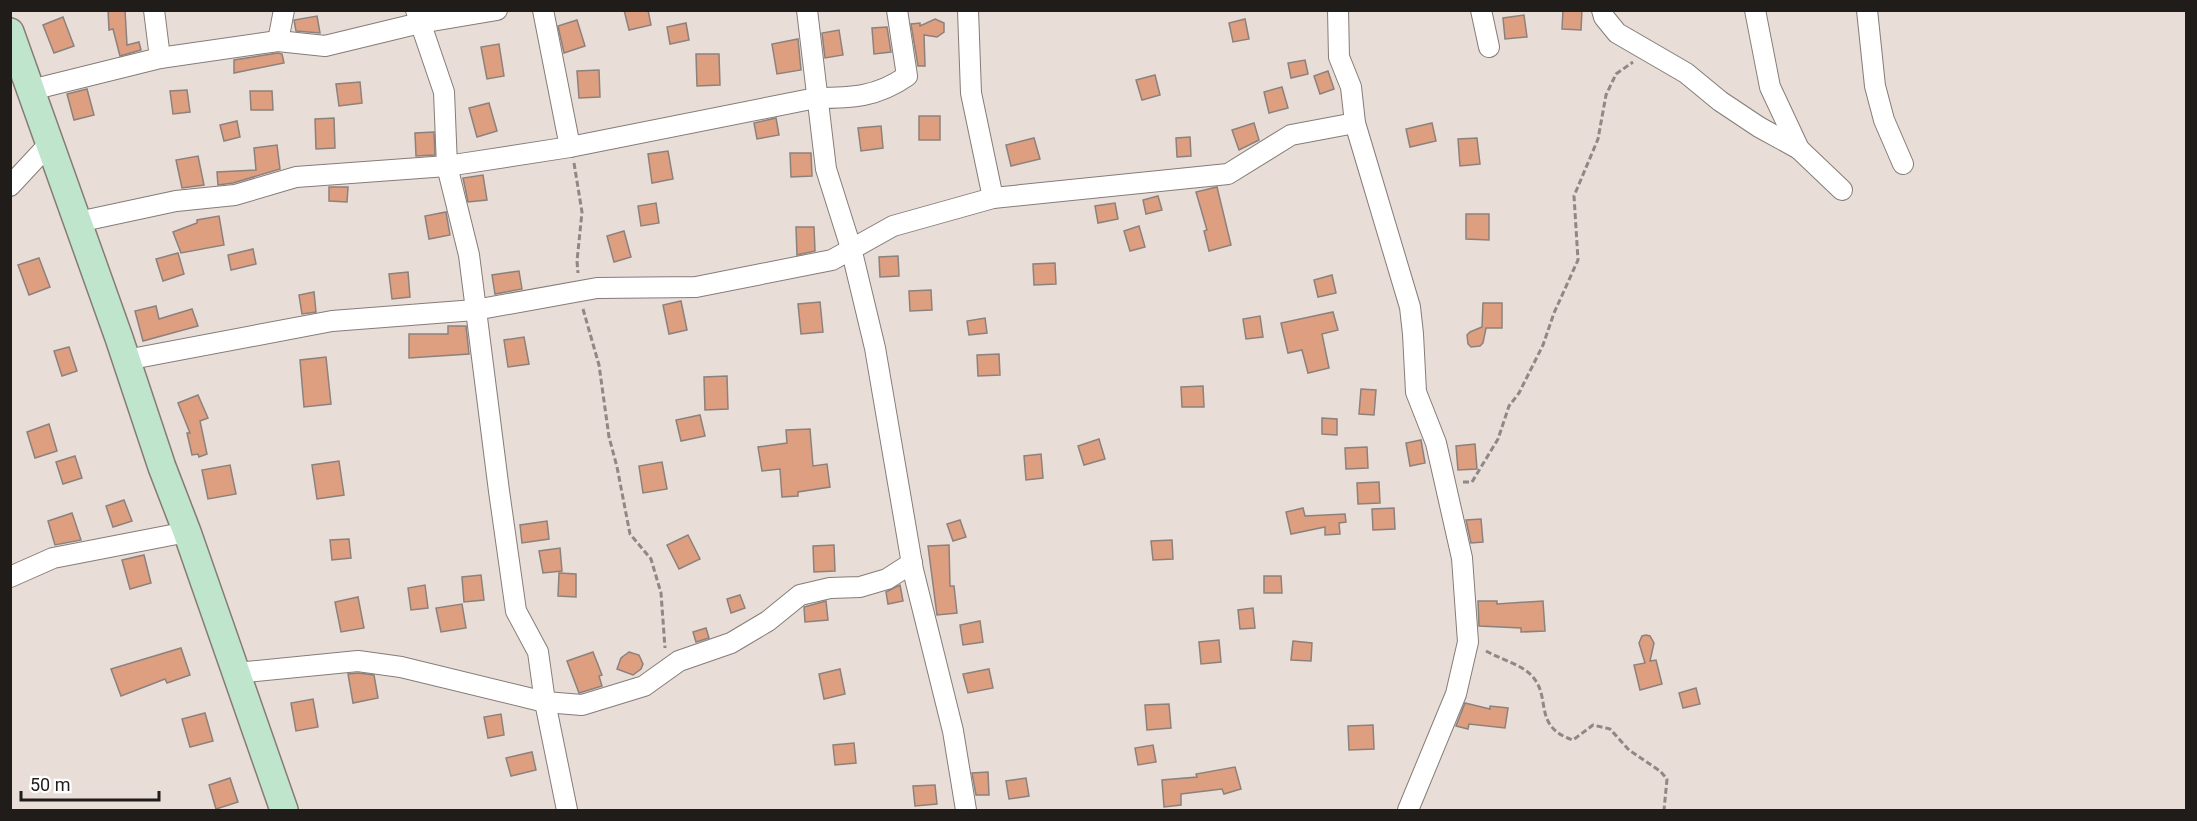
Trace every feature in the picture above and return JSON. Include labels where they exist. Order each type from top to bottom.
[{"type":"main road","points":[[10,32],[284,810]]},
{"type":"street","points":[[154,10],[160,58]]},
{"type":"street","points":[[278,41],[284,10]]},
{"type":"street","points":[[31,90],[160,58],[278,41],[326,45],[418,17],[497,10]]},
{"type":"street","points":[[543,10],[570,147]]},
{"type":"street","points":[[807,10],[826,170],[851,248],[875,348],[912,563],[953,730],[966,810]]},
{"type":"street","points":[[78,222],[176,201],[235,195],[296,177],[447,166],[570,147],[816,98],[860,96],[889,88],[907,76],[897,10]]},
{"type":"street","points":[[968,10],[971,93],[993,198]]},
{"type":"street","points":[[1338,10],[1339,57],[1351,87],[1355,123],[1410,307],[1416,392],[1436,443],[1462,558],[1468,642],[1456,694],[1408,810]]},
{"type":"street","points":[[1481,10],[1489,47]]},
{"type":"street","points":[[1602,10],[1604,17],[1617,33],[1686,74],[1720,101],[1759,127],[1799,149],[1842,190]]},
{"type":"street","points":[[1755,10],[1770,87],[1799,149]]},
{"type":"street","points":[[1867,10],[1875,86],[1884,120],[1903,164]]},
{"type":"street","points":[[418,17],[444,92],[447,166],[469,255],[514,602],[516,611],[538,652],[545,702],[567,810]]},
{"type":"street","points":[[126,360],[332,321],[475,310],[597,288],[696,287],[832,260],[893,226],[993,198],[1228,174],[1292,135],[1355,123]]},
{"type":"street","points":[[10,186],[50,143]]},
{"type":"street","points":[[10,577],[53,558],[187,532]]},
{"type":"street","points":[[236,674],[358,661],[401,667],[545,702],[582,705],[644,686],[679,661],[731,643],[768,621],[800,595],[830,588],[860,587],[887,579],[912,563]]},
{"type":"path","points":[[1446,483],[1472,482],[1498,439],[1509,406],[1519,393],[1543,345],[1578,260],[1574,196],[1598,139],[1606,95],[1616,74],[1634,61]]},
{"type":"path","points":[[570,147],[577,175],[582,212],[577,261],[584,315],[599,365],[609,437],[630,534],[651,559],[661,593],[665,650],[658,676]]},
{"type":"path","points":[[1468,642],[1530,673],[1540,687],[1544,716],[1561,736],[1574,740],[1593,725],[1610,729],[1629,750],[1660,771],[1667,779],[1664,810]]},
{"type":"building","points":[[108,10],[125,10],[127,45],[139,42],[141,50],[120,56],[113,29],[109,30]]},
{"type":"building","points":[[624,10],[648,10],[651,25],[629,30]]},
{"type":"building","points":[[1563,10],[1582,10],[1581,30],[1562,29]]},
{"type":"building","points":[[1524,15],[1527,37],[1505,39],[1503,18]]},
{"type":"building","points":[[317,16],[320,33],[296,31],[294,20]]},
{"type":"building","points":[[63,17],[74,46],[54,53],[43,25]]},
{"type":"building","points":[[935,19],[944,23],[944,32],[937,37],[924,35],[925,66],[918,66],[911,24],[920,23],[920,26]]},
{"type":"building","points":[[1245,19],[1249,39],[1233,42],[1229,23]]},
{"type":"building","points":[[577,20],[585,46],[564,53],[558,26]]},
{"type":"building","points":[[686,23],[689,40],[670,44],[667,27]]},
{"type":"building","points":[[887,27],[891,52],[874,54],[872,28]]},
{"type":"building","points":[[839,30],[843,55],[825,58],[822,33]]},
{"type":"building","points":[[798,39],[801,70],[777,74],[772,44]]},
{"type":"building","points":[[499,44],[504,76],[487,79],[481,47]]},
{"type":"building","points":[[282,54],[284,63],[234,73],[234,60]]},
{"type":"building","points":[[696,54],[719,54],[720,85],[697,86]]},
{"type":"building","points":[[1305,60],[1308,74],[1291,78],[1288,63]]},
{"type":"building","points":[[599,70],[600,97],[579,98],[577,71]]},
{"type":"building","points":[[1328,71],[1334,89],[1320,94],[1314,76]]},
{"type":"building","points":[[1155,75],[1160,95],[1142,100],[1136,80]]},
{"type":"building","points":[[360,82],[362,103],[339,106],[336,84]]},
{"type":"building","points":[[1282,87],[1288,108],[1269,113],[1264,92]]},
{"type":"building","points":[[87,89],[94,115],[74,120],[67,94]]},
{"type":"building","points":[[187,90],[190,112],[173,114],[170,91]]},
{"type":"building","points":[[250,91],[272,91],[273,110],[251,110]]},
{"type":"building","points":[[489,103],[497,131],[477,137],[469,108]]},
{"type":"building","points":[[919,116],[940,116],[940,140],[919,140]]},
{"type":"building","points":[[334,118],[335,148],[316,149],[315,119]]},
{"type":"building","points":[[776,118],[779,135],[757,139],[754,123]]},
{"type":"building","points":[[237,121],[240,137],[224,141],[220,125]]},
{"type":"building","points":[[1254,123],[1259,140],[1239,150],[1232,130]]},
{"type":"building","points":[[1432,123],[1436,141],[1410,147],[1406,129]]},
{"type":"building","points":[[881,126],[883,148],[861,151],[858,128]]},
{"type":"building","points":[[434,132],[435,155],[416,156],[415,133]]},
{"type":"building","points":[[1190,137],[1191,156],[1177,157],[1176,138]]},
{"type":"building","points":[[1034,138],[1040,159],[1011,166],[1006,145]]},
{"type":"building","points":[[1477,138],[1480,164],[1460,166],[1458,139]]},
{"type":"building","points":[[277,145],[280,169],[233,183],[218,185],[217,172],[256,170],[254,148]]},
{"type":"building","points":[[668,151],[673,179],[652,183],[648,154]]},
{"type":"building","points":[[790,153],[811,153],[812,176],[791,177]]},
{"type":"building","points":[[198,156],[204,185],[182,188],[176,160]]},
{"type":"building","points":[[483,175],[487,200],[468,202],[463,178]]},
{"type":"building","points":[[329,187],[348,187],[347,202],[329,201]]},
{"type":"building","points":[[1217,187],[1231,245],[1209,251],[1204,231],[1207,230],[1196,192]]},
{"type":"building","points":[[1158,196],[1162,210],[1146,214],[1143,200]]},
{"type":"building","points":[[656,203],[659,223],[641,226],[638,206]]},
{"type":"building","points":[[1115,203],[1118,219],[1098,223],[1095,206]]},
{"type":"building","points":[[446,212],[450,235],[429,239],[425,216]]},
{"type":"building","points":[[1466,214],[1489,214],[1489,240],[1466,239]]},
{"type":"building","points":[[219,216],[224,245],[181,253],[173,232],[197,223],[197,220]]},
{"type":"building","points":[[1139,226],[1145,247],[1130,251],[1124,231]]},
{"type":"building","points":[[796,227],[814,227],[815,251],[797,255]]},
{"type":"building","points":[[624,231],[631,257],[614,262],[607,236]]},
{"type":"building","points":[[253,249],[256,264],[231,270],[228,255]]},
{"type":"building","points":[[178,253],[184,274],[163,281],[156,259]]},
{"type":"building","points":[[898,256],[899,276],[880,277],[879,257]]},
{"type":"building","points":[[39,258],[50,287],[29,295],[18,265]]},
{"type":"building","points":[[1055,263],[1056,284],[1034,285],[1033,264]]},
{"type":"building","points":[[519,271],[522,289],[495,294],[492,275]]},
{"type":"building","points":[[408,272],[410,297],[392,299],[389,274]]},
{"type":"building","points":[[1332,275],[1336,293],[1318,297],[1314,280]]},
{"type":"building","points":[[931,290],[932,310],[910,311],[909,291]]},
{"type":"building","points":[[314,292],[316,312],[302,314],[299,295]]},
{"type":"building","points":[[681,301],[687,330],[669,334],[663,305]]},
{"type":"building","points":[[820,302],[823,332],[801,334],[798,304]]},
{"type":"building","points":[[1483,303],[1502,303],[1502,328],[1486,328],[1483,343],[1480,346],[1471,347],[1468,344],[1467,335],[1482,327]]},
{"type":"building","points":[[156,306],[159,319],[192,309],[198,326],[143,341],[135,311]]},
{"type":"building","points":[[1333,312],[1338,330],[1322,334],[1329,368],[1308,373],[1302,350],[1288,353],[1281,323]]},
{"type":"building","points":[[1260,316],[1263,337],[1246,339],[1243,319]]},
{"type":"building","points":[[985,318],[987,333],[969,335],[967,321]]},
{"type":"building","points":[[448,326],[466,326],[469,354],[409,358],[409,334],[448,334]]},
{"type":"building","points":[[524,337],[529,364],[508,367],[504,340]]},
{"type":"building","points":[[69,347],[77,371],[62,376],[54,351]]},
{"type":"building","points":[[999,354],[1000,375],[978,376],[977,355]]},
{"type":"building","points":[[326,357],[331,404],[304,407],[300,360]]},
{"type":"building","points":[[727,376],[728,409],[705,410],[704,377]]},
{"type":"building","points":[[1203,386],[1204,407],[1182,407],[1181,387]]},
{"type":"building","points":[[1361,389],[1376,390],[1374,415],[1359,414]]},
{"type":"building","points":[[198,395],[208,418],[200,421],[207,454],[199,457],[198,454],[192,455],[187,433],[190,433],[178,403]]},
{"type":"building","points":[[700,415],[705,436],[681,441],[676,420]]},
{"type":"building","points":[[1322,418],[1337,419],[1337,435],[1322,434]]},
{"type":"building","points":[[49,424],[57,451],[35,458],[27,432]]},
{"type":"building","points":[[810,429],[813,466],[827,464],[830,487],[798,492],[798,496],[782,497],[780,469],[762,471],[758,447],[787,443],[786,430]]},
{"type":"building","points":[[1099,439],[1105,459],[1084,465],[1078,446]]},
{"type":"building","points":[[1421,440],[1425,463],[1410,466],[1406,443]]},
{"type":"building","points":[[1475,444],[1477,469],[1458,470],[1456,446]]},
{"type":"building","points":[[1367,447],[1368,468],[1346,469],[1345,448]]},
{"type":"building","points":[[1041,454],[1043,478],[1026,480],[1024,456]]},
{"type":"building","points":[[75,456],[82,478],[63,484],[56,462]]},
{"type":"building","points":[[339,461],[344,495],[317,499],[312,465]]},
{"type":"building","points":[[662,462],[667,489],[643,493],[639,466]]},
{"type":"building","points":[[230,465],[236,494],[208,499],[202,470]]},
{"type":"building","points":[[1379,482],[1380,503],[1358,504],[1357,483]]},
{"type":"building","points":[[124,500],[132,521],[113,527],[106,506]]},
{"type":"building","points":[[1303,508],[1305,516],[1345,514],[1346,522],[1339,523],[1340,534],[1325,535],[1325,527],[1291,534],[1286,512]]},
{"type":"building","points":[[1394,508],[1395,529],[1373,530],[1372,509]]},
{"type":"building","points":[[72,513],[81,540],[55,545],[48,521]]},
{"type":"building","points":[[1481,519],[1483,542],[1471,543],[1466,520]]},
{"type":"building","points":[[960,520],[966,537],[953,541],[947,524]]},
{"type":"building","points":[[547,521],[549,539],[522,543],[520,525]]},
{"type":"building","points":[[688,535],[700,559],[679,569],[667,545]]},
{"type":"building","points":[[349,539],[351,558],[332,560],[330,540]]},
{"type":"building","points":[[1172,540],[1173,559],[1153,560],[1151,541]]},
{"type":"building","points":[[834,545],[835,571],[814,572],[813,546]]},
{"type":"building","points":[[949,545],[950,586],[954,586],[957,613],[937,615],[928,546]]},
{"type":"building","points":[[560,548],[562,571],[543,573],[539,551]]},
{"type":"building","points":[[144,555],[151,583],[130,589],[122,560]]},
{"type":"building","points":[[559,573],[576,574],[576,597],[558,596]]},
{"type":"building","points":[[481,575],[484,600],[464,602],[462,577]]},
{"type":"building","points":[[1264,576],[1281,576],[1282,593],[1264,593]]},
{"type":"building","points":[[425,585],[428,608],[411,610],[408,588]]},
{"type":"building","points":[[900,585],[903,601],[888,604],[886,592]]},
{"type":"building","points":[[740,595],[745,608],[731,613],[727,599]]},
{"type":"building","points":[[358,597],[364,628],[341,632],[335,602]]},
{"type":"building","points":[[826,601],[828,620],[805,622],[804,607]]},
{"type":"building","points":[[1478,601],[1497,601],[1497,604],[1543,601],[1545,631],[1521,632],[1521,628],[1479,626]]},
{"type":"building","points":[[462,604],[466,628],[441,632],[436,608]]},
{"type":"building","points":[[1253,608],[1255,628],[1240,629],[1238,610]]},
{"type":"building","points":[[980,621],[983,642],[963,645],[960,625]]},
{"type":"building","points":[[706,628],[709,638],[696,642],[693,632]]},
{"type":"building","points":[[1642,636],[1650,636],[1654,643],[1650,661],[1656,660],[1662,684],[1640,690],[1634,665],[1645,663],[1639,643]]},
{"type":"building","points":[[1219,640],[1221,662],[1201,664],[1199,642]]},
{"type":"building","points":[[1293,641],[1312,643],[1311,661],[1291,660]]},
{"type":"building","points":[[181,648],[190,675],[167,683],[165,679],[121,696],[111,669]]},
{"type":"building","points":[[593,652],[602,675],[599,676],[602,686],[579,693],[567,661]]},
{"type":"building","points":[[629,652],[639,655],[643,664],[641,669],[633,675],[617,669],[621,658]]},
{"type":"building","points":[[840,669],[845,694],[824,699],[819,674]]},
{"type":"building","points":[[989,669],[993,688],[968,693],[963,674]]},
{"type":"building","points":[[348,674],[374,675],[378,698],[353,703]]},
{"type":"building","points":[[1696,688],[1700,704],[1683,708],[1679,693]]},
{"type":"building","points":[[313,699],[318,727],[296,731],[291,703]]},
{"type":"building","points":[[1465,703],[1490,709],[1490,706],[1508,708],[1505,728],[1469,724],[1468,729],[1456,726]]},
{"type":"building","points":[[1169,704],[1171,728],[1147,730],[1145,705]]},
{"type":"building","points":[[205,713],[213,741],[190,747],[182,719]]},
{"type":"building","points":[[501,714],[504,735],[488,738],[484,717]]},
{"type":"building","points":[[1373,725],[1374,749],[1349,750],[1348,726]]},
{"type":"building","points":[[854,743],[856,763],[835,765],[833,745]]},
{"type":"building","points":[[1153,745],[1156,762],[1138,765],[1135,748]]},
{"type":"building","points":[[532,752],[536,770],[511,776],[506,758]]},
{"type":"building","points":[[1235,767],[1241,789],[1224,794],[1222,789],[1181,794],[1181,805],[1164,807],[1162,780],[1197,777],[1196,774]]},
{"type":"building","points":[[988,772],[989,795],[976,795],[972,773]]},
{"type":"building","points":[[230,778],[238,802],[216,809],[209,785]]},
{"type":"building","points":[[1026,778],[1029,796],[1009,799],[1006,781]]},
{"type":"building","points":[[935,785],[937,804],[915,806],[913,786]]}]
